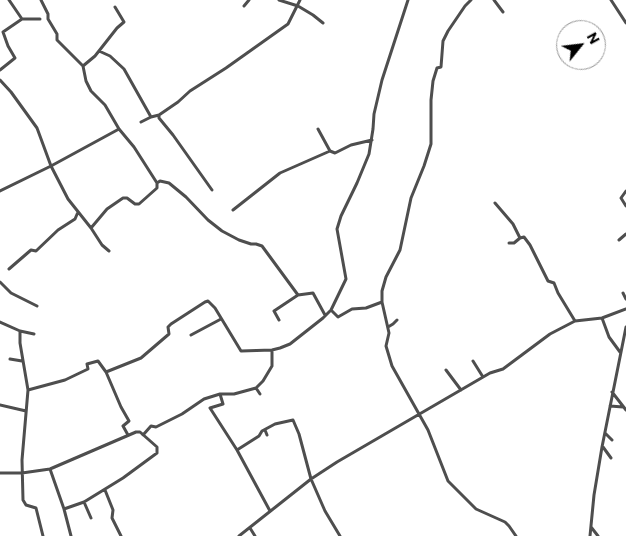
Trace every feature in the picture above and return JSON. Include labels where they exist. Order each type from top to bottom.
[{"type":"street","points":[[9,0],[22,20]]},
{"type":"street","points":[[41,0],[57,34],[57,40],[83,66],[86,81],[91,91],[105,105],[156,183],[157,188],[139,204],[123,198],[107,209],[91,228]]},
{"type":"street","points":[[244,6],[249,0]]},
{"type":"street","points":[[279,0],[298,6],[313,15],[322,24]]},
{"type":"street","points":[[141,122],[159,115],[190,91],[288,24],[300,0]]},
{"type":"street","points":[[106,372],[141,358],[169,334],[168,327],[171,324],[208,301],[215,308],[241,351],[272,350],[290,344],[331,310],[346,279],[337,229],[364,166],[372,140],[374,114],[382,80],[408,0]]},
{"type":"street","points":[[472,0],[465,6],[443,41],[441,67],[435,71],[432,90],[431,144],[411,198],[400,250],[386,277],[382,291],[382,302],[389,334],[386,346],[392,366],[428,430],[448,481],[476,510],[505,522],[516,536]]},
{"type":"street","points":[[494,0],[503,12]]},
{"type":"street","points":[[611,0],[626,23]]},
{"type":"street","points":[[83,66],[87,64],[124,22],[115,7]]},
{"type":"street","points":[[0,36],[11,26],[22,20],[40,19]]},
{"type":"street","points":[[0,70],[15,58],[4,34]]},
{"type":"street","points":[[99,51],[110,56],[124,69],[150,117]]},
{"type":"street","points":[[0,80],[37,128],[51,166],[68,198],[102,245],[109,251]]},
{"type":"street","points":[[159,115],[159,118],[212,190]]},
{"type":"street","points":[[318,128],[330,151]]},
{"type":"street","points":[[0,191],[119,129]]},
{"type":"street","points":[[233,210],[280,173],[330,151],[335,153],[351,145],[372,140]]},
{"type":"street","points":[[156,183],[160,181],[169,183],[186,196],[208,220],[222,231],[240,240],[262,246],[298,295]]},
{"type":"street","points":[[626,191],[620,198],[626,206]]},
{"type":"street","points":[[495,203],[513,224],[520,238]]},
{"type":"street","points":[[9,269],[31,250],[36,251],[58,230],[75,219],[78,212]]},
{"type":"street","points":[[619,240],[626,234]]},
{"type":"street","points":[[510,243],[524,237],[548,281],[554,283],[575,321]]},
{"type":"street","points":[[0,282],[11,293],[36,306]]},
{"type":"street","points":[[279,320],[274,311],[298,295],[313,293],[325,315]]},
{"type":"street","points":[[623,293],[626,299]]},
{"type":"street","points":[[331,310],[338,317],[352,310],[366,308],[382,302]]},
{"type":"street","points":[[239,536],[311,479],[337,462],[490,372],[503,369],[550,334],[575,321],[602,318],[626,309]]},
{"type":"street","points":[[191,335],[221,318]]},
{"type":"street","points":[[602,318],[610,337],[620,352]]},
{"type":"street","points":[[388,327],[397,320]]},
{"type":"street","points":[[0,322],[20,331],[34,334]]},
{"type":"street","points":[[590,536],[602,446],[626,327]]},
{"type":"street","points":[[20,331],[22,361],[28,390],[22,500],[26,505],[36,508],[43,536]]},
{"type":"street","points":[[143,435],[151,426],[156,427],[182,414],[204,399],[220,394],[234,394],[256,388],[263,381],[272,366],[272,350]]},
{"type":"street","points":[[10,360],[22,361]]},
{"type":"street","points":[[28,390],[65,380],[88,369],[87,364],[98,361],[106,372],[129,422],[123,426],[128,435]]},
{"type":"street","points":[[473,361],[483,377]]},
{"type":"street","points":[[446,370],[461,390]]},
{"type":"street","points":[[256,388],[260,394]]},
{"type":"street","points":[[612,392],[625,408]]},
{"type":"street","points":[[220,394],[224,404],[210,408],[270,511]]},
{"type":"street","points":[[0,405],[26,411]]},
{"type":"street","points":[[610,406],[625,408]]},
{"type":"street","points":[[236,450],[275,424],[293,420],[299,434],[311,479],[325,511],[340,536]]},
{"type":"street","points":[[265,430],[268,435]]},
{"type":"street","points":[[0,473],[22,473],[50,469],[136,432],[140,432],[157,447],[157,453],[105,490],[84,502],[64,509]]},
{"type":"street","points":[[605,433],[612,440]]},
{"type":"street","points":[[602,446],[611,458]]},
{"type":"street","points":[[50,469],[71,536]]},
{"type":"street","points":[[105,490],[113,510],[112,518],[121,536]]},
{"type":"street","points":[[84,502],[91,518]]},
{"type":"street","points":[[591,526],[598,536]]},
{"type":"street","points":[[250,528],[254,536]]}]
